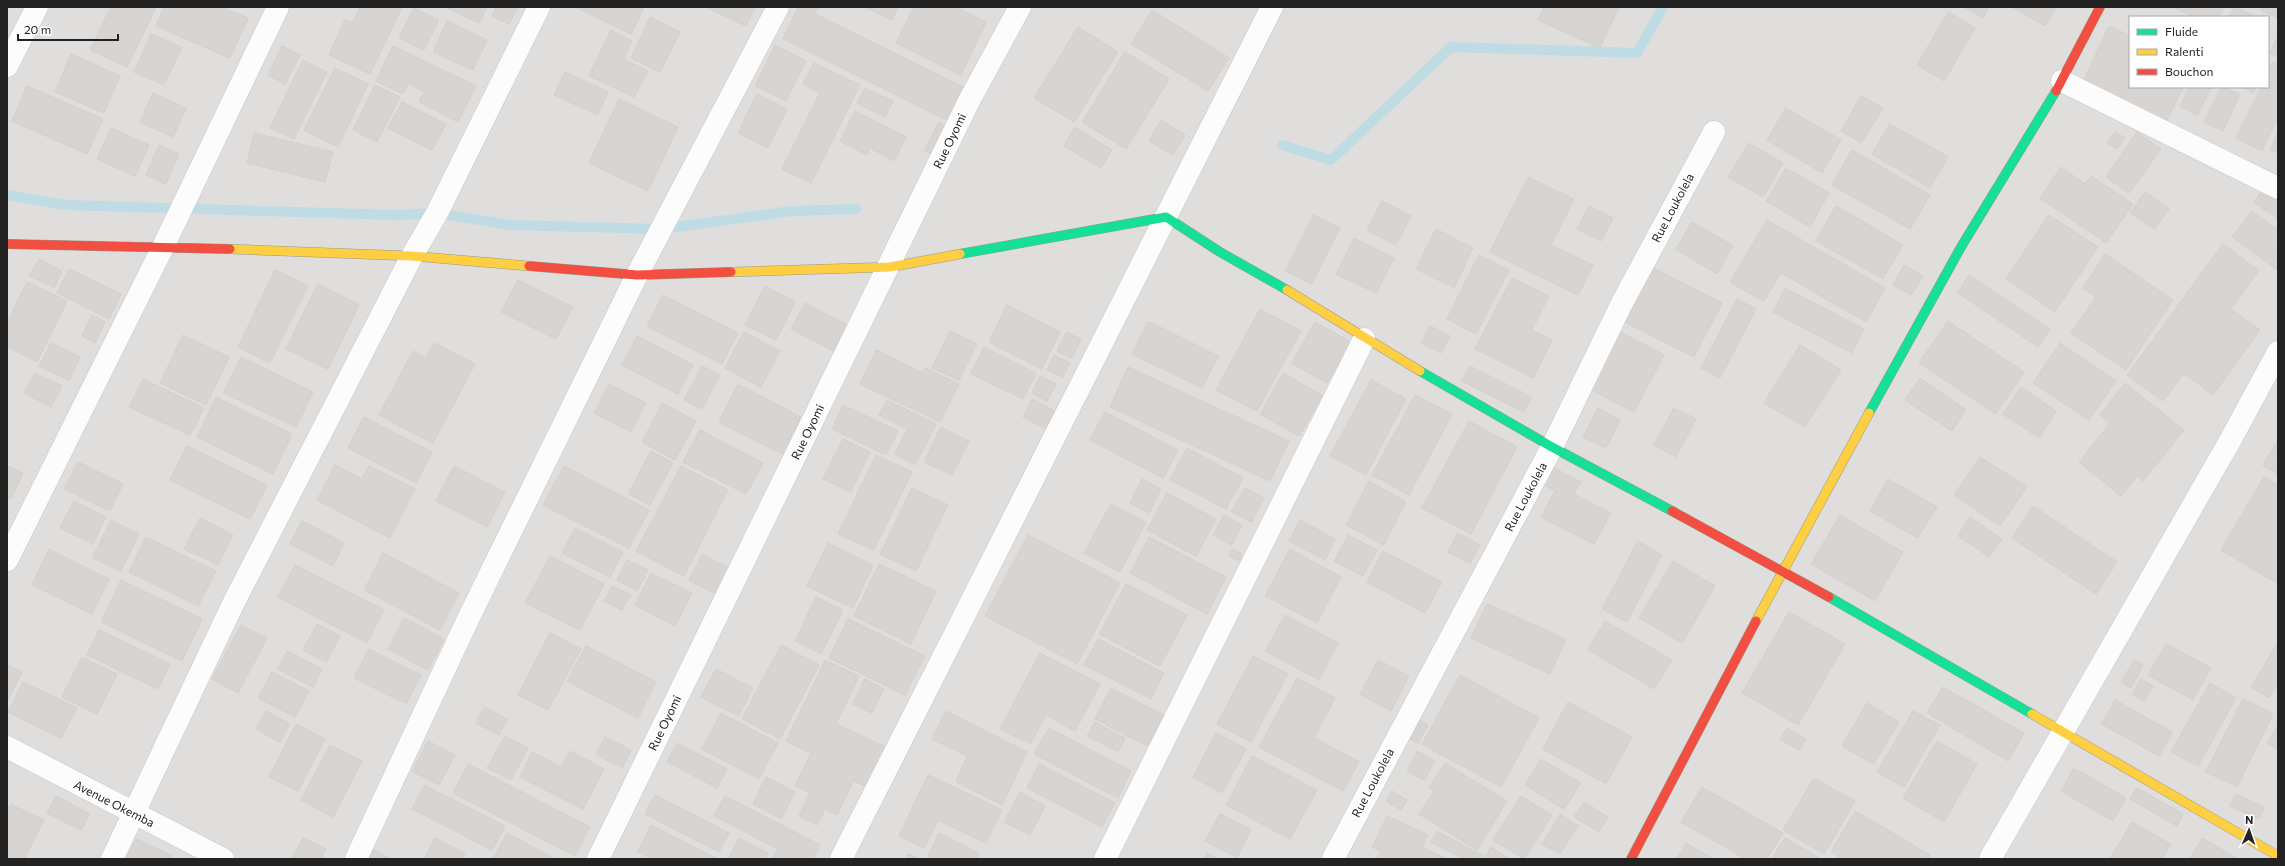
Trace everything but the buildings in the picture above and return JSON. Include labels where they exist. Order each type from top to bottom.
[{"type":"street","points":[[7,66],[37,7]]},
{"type":"street","points":[[7,560],[164,247],[278,7]]},
{"type":"street","points":[[112,859],[244,582],[412,256],[437,213],[538,7]]},
{"type":"street","points":[[356,859],[469,617],[637,275],[778,7]]},
{"type":"street","name":"Rue Oyomi","points":[[598,859],[890,267],[970,99],[1020,7]]},
{"type":"street","points":[[841,859],[1272,7]]},
{"type":"street","points":[[1631,859],[1782,570],[1961,247],[2062,81],[2100,7]]},
{"type":"street","points":[[2062,81],[2278,188]]},
{"type":"street","name":"Rue Loukolela","points":[[1333,859],[1552,447],[1622,302],[1714,132]]},
{"type":"street","points":[[7,244],[164,247],[412,256],[637,275],[890,267],[1166,217],[1220,252],[1288,291],[1364,339],[1552,447],[1782,570],[2278,856]]},
{"type":"street","points":[[1105,859],[1364,339]]},
{"type":"street","points":[[1990,859],[2061,732],[2231,439],[2278,352]]},
{"type":"street","name":"Avenue Okemba","points":[[7,747],[134,815],[223,859]]},
{"type":"shaded area","points":[[7,7],[2278,7],[2278,859],[7,859]]},
{"type":"waterway","points":[[1282,145],[1331,160],[1451,47],[1637,53],[1663,7]]},
{"type":"waterway","points":[[7,195],[65,205],[397,215],[437,213],[509,225],[661,229],[792,211],[856,209]]},
{"type":"traffic: fast","points":[[1869,413],[1961,247],[2056,91]]},
{"type":"traffic: fast","points":[[960,254],[1166,217],[1220,252],[1287,290]]},
{"type":"traffic: fast","points":[[1420,371],[1552,447],[1672,511]]},
{"type":"traffic: fast","points":[[1829,597],[2032,714]]},
{"type":"traffic: slow","points":[[230,249],[412,256],[529,266]]},
{"type":"traffic: slow","points":[[731,272],[890,267],[960,254]]},
{"type":"traffic: slow","points":[[1287,290],[1420,371]]},
{"type":"traffic: slow","points":[[1756,621],[1869,413]]},
{"type":"traffic: slow","points":[[2032,714],[2278,856]]},
{"type":"traffic: jam","points":[[2056,91],[2100,7]]},
{"type":"traffic: jam","points":[[7,244],[230,249]]},
{"type":"traffic: jam","points":[[529,266],[637,275],[731,272]]},
{"type":"traffic: jam","points":[[1672,511],[1829,597]]},
{"type":"traffic: jam","points":[[1631,859],[1756,621]]}]
